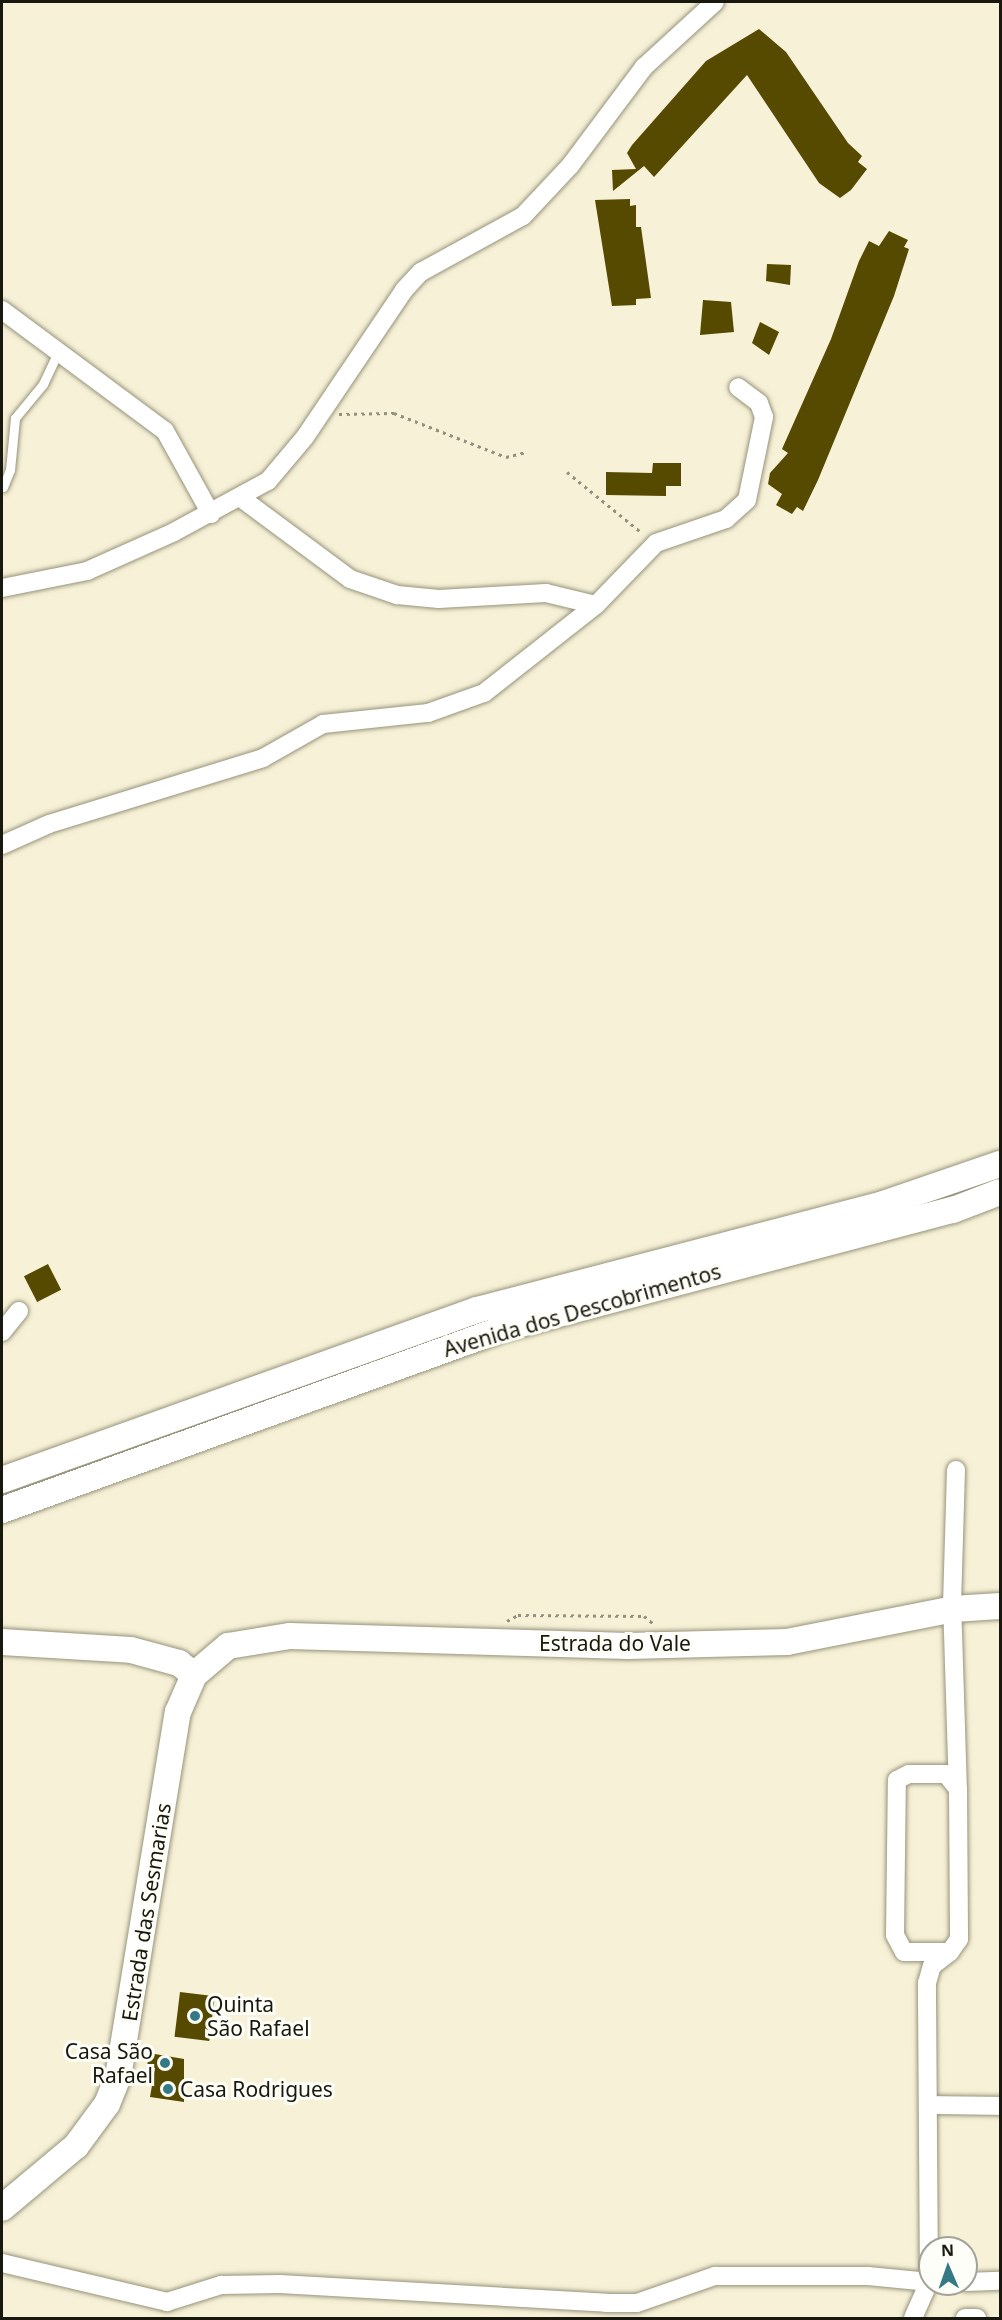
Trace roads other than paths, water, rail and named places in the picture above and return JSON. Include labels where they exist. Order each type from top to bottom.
[{"type":"main road","name":"Avenida dos Descobrimentos","points":[[2,1480],[477,1310],[883,1204],[1000,1164]]},
{"type":"main road","name":"Avenida dos Descobrimentos","points":[[2,1510],[505,1328],[941,1213],[1000,1192]]},
{"type":"main road","name":"Estrada do Vale","points":[[194,1675],[228,1646],[290,1636],[628,1646],[787,1642],[953,1609],[1000,1606]]},
{"type":"main road","points":[[2,1642],[130,1650],[178,1664],[194,1675]]},
{"type":"main road","name":"Estrada das Sesmarias","points":[[2,2208],[76,2146],[106,2104],[118,2077],[178,1712],[194,1675]]},
{"type":"street","points":[[2,588],[87,571],[241,498],[285,463],[324,408],[388,308],[421,272],[524,216],[570,166],[644,67],[715,2]]},
{"type":"street","points":[[2,310],[165,431],[211,514]]},
{"type":"street","points":[[2,845],[49,824],[263,758],[323,724],[452,707],[484,693],[596,605],[656,543],[726,519],[747,500],[765,417],[759,403],[738,387]]},
{"type":"street","points":[[241,498],[350,579],[398,596],[439,599],[546,593],[596,605]]},
{"type":"street","points":[[2,1332],[19,1311]]},
{"type":"street","points":[[930,2236],[927,1983],[932,1966],[950,1952],[959,1939],[953,1609],[956,1470]]},
{"type":"street","points":[[929,1774],[949,1760],[956,1746]]},
{"type":"street","points":[[927,1983],[904,1952],[895,1935],[897,1780],[909,1774],[946,1774],[958,1789]]},
{"type":"street","points":[[904,1952],[950,1952]]},
{"type":"street","points":[[930,2105],[1000,2106]]},
{"type":"street","points":[[2,2263],[167,2302],[221,2285],[280,2284],[636,2303],[715,2276],[868,2276],[918,2281]]},
{"type":"street","points":[[978,2282],[1000,2281]]},
{"type":"street","points":[[913,2319],[924,2296]]},
{"type":"street","points":[[965,2319],[977,2319]]},
{"type":"lane","points":[[3,487],[10,470],[15,418],[44,384],[58,352]]},
{"type":"place","name":"Quinta São Rafael","points":[[195,2016]]},
{"type":"place","name":"Casa São Rafael","points":[[165,2063]]},
{"type":"place","name":"Casa Rodrigues","points":[[168,2089]]}]
